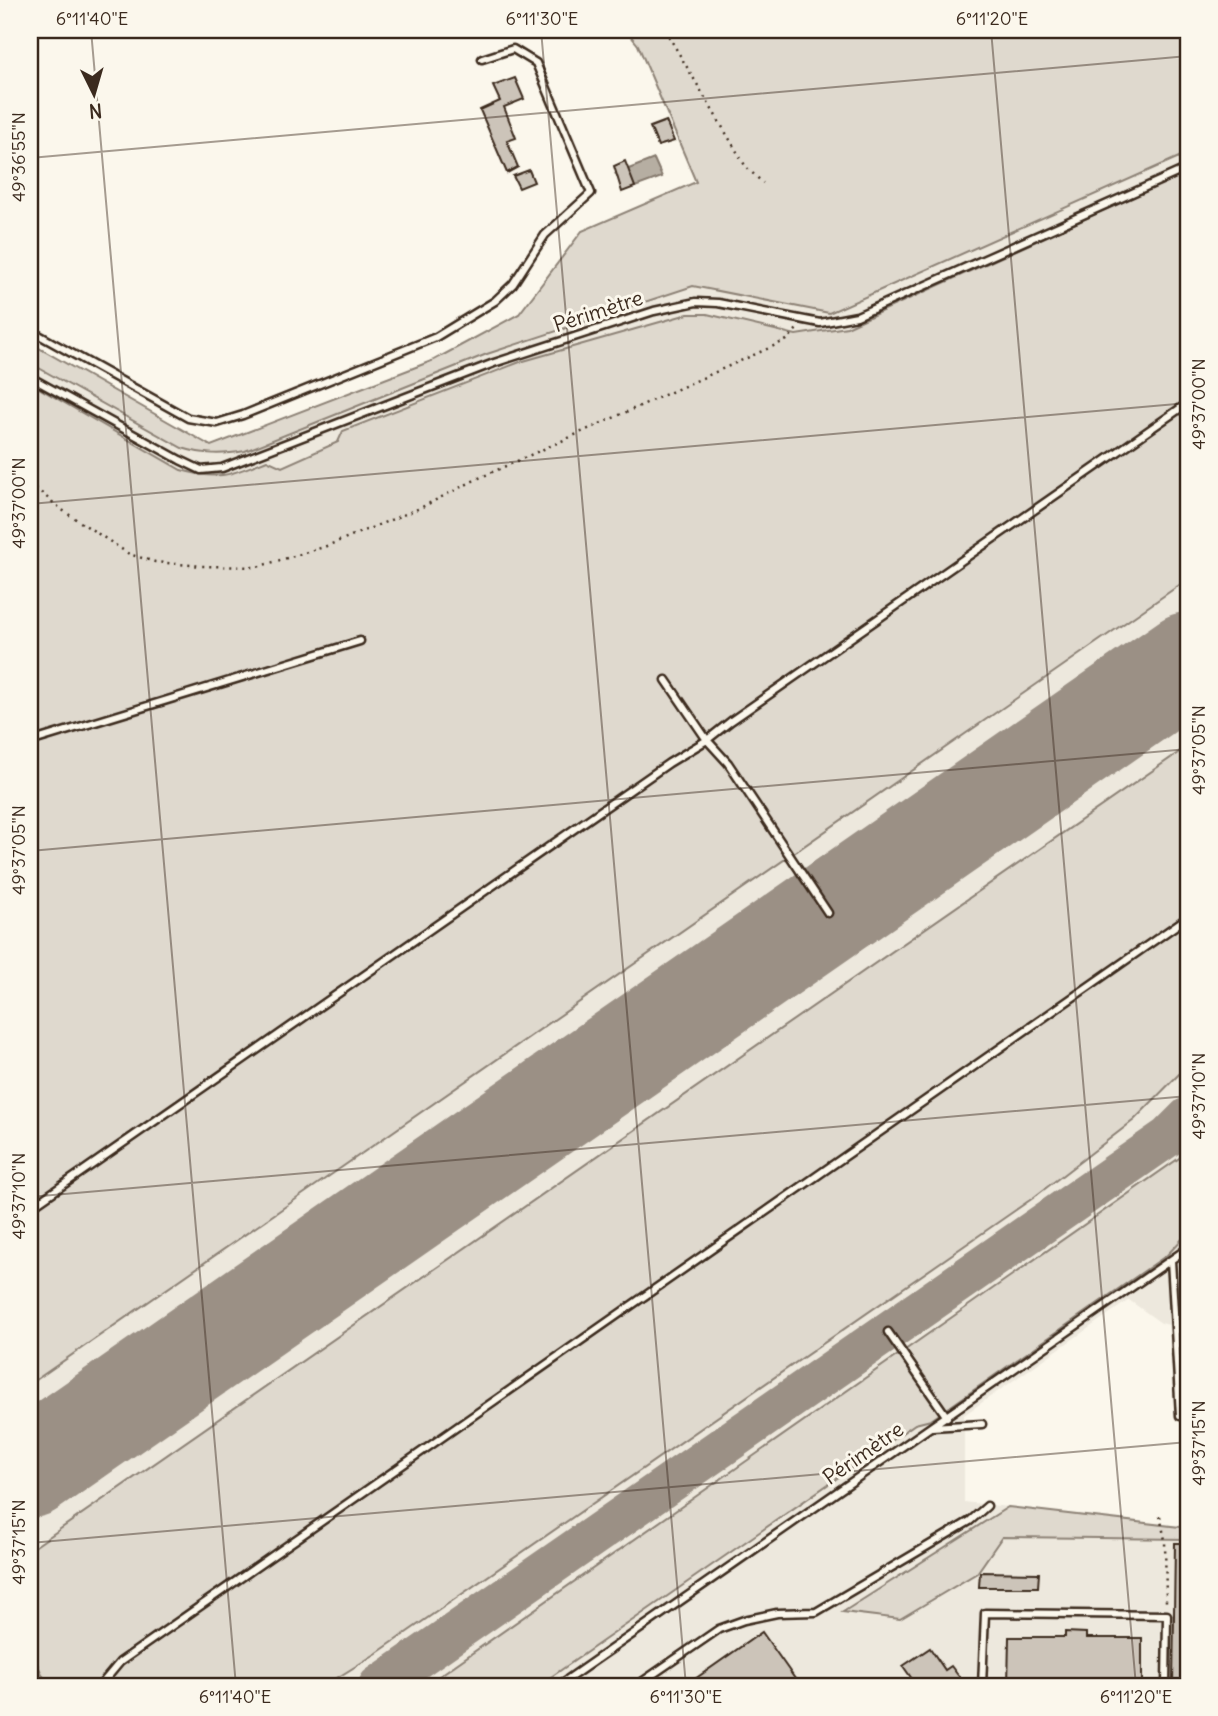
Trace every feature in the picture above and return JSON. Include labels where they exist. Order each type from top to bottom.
[{"type":"lane","points":[[30,330],[188,418],[217,422],[243,415],[436,337],[495,301],[513,284],[545,235],[591,192],[536,63],[513,49],[482,59]]},
{"type":"lane","name":"Périmètre","points":[[30,377],[201,470],[222,468],[494,363],[654,311],[696,302],[718,303],[804,322],[831,323],[857,316],[1188,168]]},
{"type":"lane","points":[[30,1208],[658,771],[707,740],[1188,402]]},
{"type":"lane","points":[[30,742],[359,641]]},
{"type":"lane","points":[[666,680],[707,740],[728,763],[828,913]]},
{"type":"lane","points":[[100,1686],[120,1662],[1188,917]]},
{"type":"lane","name":"Périmètre","points":[[558,1686],[1188,1248]]},
{"type":"lane","points":[[1171,1260],[1184,1416]]},
{"type":"lane","points":[[888,1332],[947,1417]]},
{"type":"lane","points":[[932,1427],[982,1424]]},
{"type":"lane","points":[[636,1686],[719,1629],[777,1613],[816,1612],[970,1521],[987,1506]]},
{"type":"lane","points":[[982,1686],[985,1613],[1167,1615],[1166,1686]]},
{"type":"path","points":[[665,30],[746,167],[763,183]]},
{"type":"path","points":[[30,484],[65,512],[129,554],[155,562],[257,567],[324,547],[420,508],[479,478],[787,340],[804,322]]},
{"type":"path","points":[[1160,1516],[1165,1540],[1164,1582],[1167,1615]]},
{"type":"shaded area","points":[[626,30],[1188,30],[1188,153],[829,313],[693,286],[487,354],[245,451],[213,454],[182,448],[30,363],[30,343],[211,446],[434,360],[519,314],[582,231],[696,182],[638,45]]},
{"type":"shaded area","points":[[1188,153],[1188,1385],[1172,1385],[1169,1325],[1161,1323],[1129,1300],[964,1415],[964,1502],[1008,1507],[844,1612],[900,1619],[977,1573],[1002,1537],[1188,1539],[1188,1686],[30,1686],[30,363],[182,448],[245,451],[487,354],[693,286],[829,313]]},
{"type":"shaded area","points":[[654,159],[662,177],[635,187],[633,183],[616,174]]},
{"type":"shaded area","points":[[1188,172],[1188,579],[30,1384],[30,383],[181,470],[206,475],[225,475],[267,460],[282,467],[338,442],[343,431],[520,362],[688,314],[707,314],[796,335],[847,327]]},
{"type":"shaded area","points":[[1188,746],[1188,1065],[1134,1120],[1033,1198],[377,1653],[324,1686],[48,1686],[30,1650],[30,1550]]},
{"type":"shaded area","points":[[1188,1152],[1188,1233],[1167,1255],[931,1420],[915,1424],[538,1686],[425,1686]]},
{"type":"shaded area","points":[[1008,1507],[1188,1528],[1188,1539],[1002,1537],[977,1573],[900,1619],[843,1612]]},
{"type":"building","points":[[515,78],[524,99],[504,107],[516,138],[507,141],[518,167],[507,173],[480,110],[500,101],[493,86]]},
{"type":"building","points":[[666,121],[674,141],[658,146],[650,127]]},
{"type":"building","points":[[625,161],[635,187],[622,192],[614,166]]},
{"type":"building","points":[[529,170],[534,182],[519,188],[513,176]]},
{"type":"building","points":[[1175,1543],[1188,1543],[1188,1686],[1173,1686]]},
{"type":"building","points":[[980,1572],[1039,1573],[1038,1587],[979,1587]]},
{"type":"building","points":[[762,1632],[800,1686],[685,1686]]},
{"type":"building","points":[[1065,1632],[1086,1633],[1086,1638],[1142,1638],[1142,1686],[1008,1686],[1009,1637],[1065,1637]]},
{"type":"building","points":[[930,1648],[945,1670],[951,1666],[966,1686],[917,1686],[903,1666]]},
{"type":"taxiway","points":[[1121,709],[1166,681],[1188,673]]},
{"type":"taxiway","points":[[378,1686],[1168,1137],[1188,1117]]},
{"type":"runway","points":[[30,1468],[1188,662]]}]
